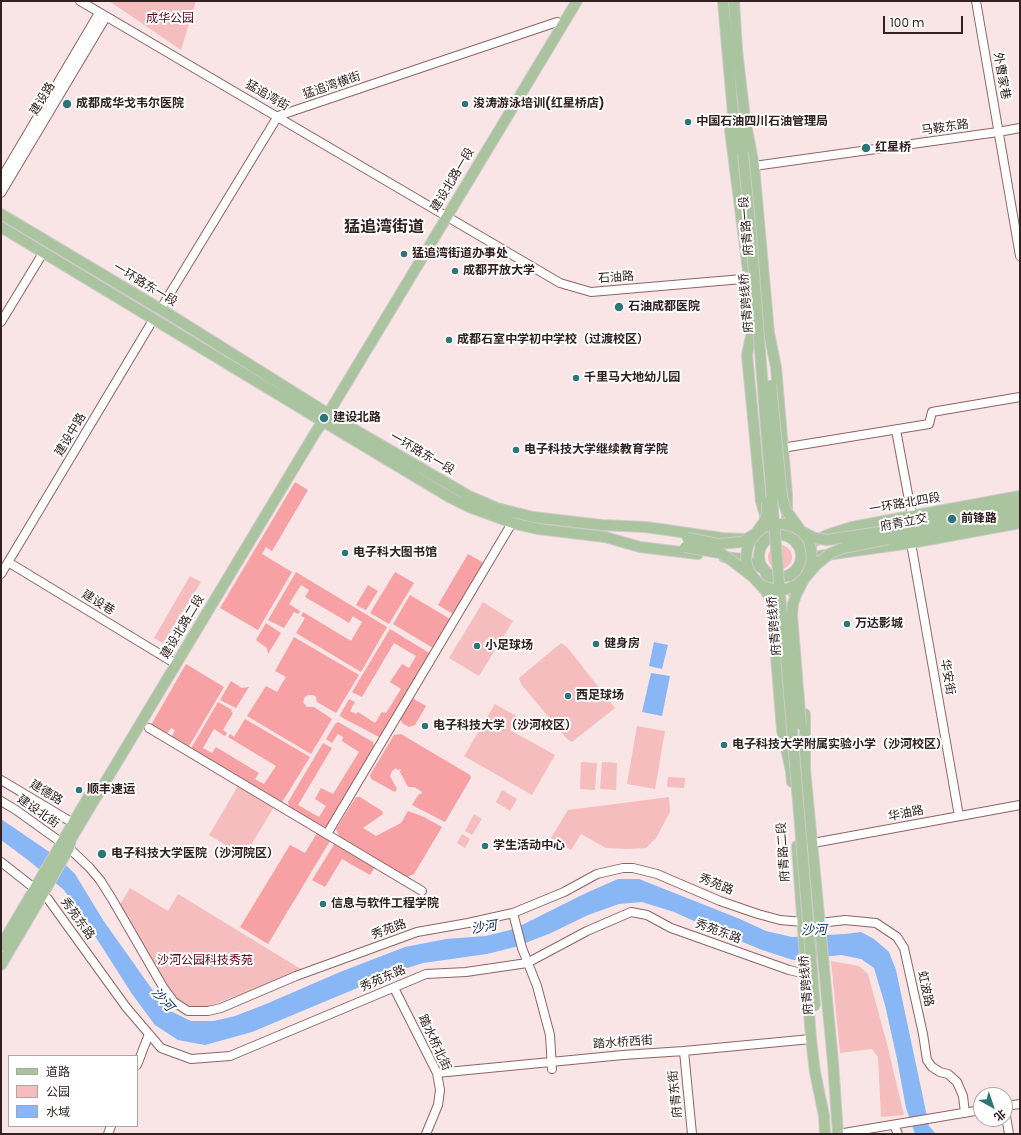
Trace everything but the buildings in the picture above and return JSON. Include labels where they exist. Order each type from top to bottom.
[{"type":"main road","name":"建设北路一段","points":[[560,23],[570,1]]},
{"type":"main road","name":"建设北路一段","points":[[323,416],[560,23],[576,1]]},
{"type":"main road","name":"府青路一段","points":[[723,1],[733,114],[730,130],[749,278],[752,332],[767,497],[767,513],[764,522],[756,533]]},
{"type":"main road","name":"府青路一段","points":[[734,1],[737,50],[745,119],[754,166],[769,333],[776,367],[787,495],[787,517],[796,543]]},
{"type":"main road","name":"府青跨线桥","points":[[733,114],[745,154]]},
{"type":"main road","name":"府青跨线桥","points":[[745,119],[745,154],[824,1063],[824,1116]]},
{"type":"main road","name":"一环路东一段","points":[[1,214],[160,310],[323,416]]},
{"type":"main road","name":"一环路东一段","points":[[1,227],[153,320],[352,433],[470,496],[497,508],[533,517],[601,525],[646,527],[722,538],[756,541],[766,540]]},
{"type":"main road","name":"府青路一段","points":[[752,332],[747,355],[761,502],[769,529],[766,540]]},
{"type":"main road","name":"府青立交","points":[[769,333],[768,350],[782,497],[786,510],[801,532],[808,539],[812,549],[811,565],[793,604],[792,615],[805,769]]},
{"type":"main road","name":"建设北路二段","points":[[42,887],[63,850],[72,840],[76,825],[323,416]]},
{"type":"main road","name":"一环路东一段","points":[[352,433],[451,498],[491,516],[512,523],[538,529],[605,537],[640,547],[743,559],[764,570]]},
{"type":"main road","name":"一环路北四段","points":[[796,543],[804,544],[815,541],[827,535],[852,527],[1020,496]]},
{"type":"main road","name":"府青立交","points":[[753,577],[760,584],[768,588],[778,590],[787,589],[804,579],[817,564],[831,553],[842,548],[887,535],[1020,506]]},
{"type":"main road","name":"府青立交","points":[[601,525],[686,543],[730,544],[742,542],[773,524],[792,526],[801,532],[816,538],[827,540],[887,535],[1020,514]]},
{"type":"main road","points":[[838,1132],[833,1062],[805,769],[806,724],[794,594],[794,578],[796,568],[799,562],[800,555],[799,548],[796,543],[785,536],[778,535],[766,540],[759,551],[759,558],[764,570],[769,574],[781,576],[787,575],[796,568],[804,560],[819,556],[911,543],[1020,523]]},
{"type":"main road","points":[[753,577],[748,569],[746,555],[750,541],[756,533]]},
{"type":"main road","points":[[605,537],[686,543],[720,553],[753,577],[765,590],[774,605],[779,620],[791,771]]},
{"type":"main road","name":"府青路二段","points":[[764,570],[769,581],[771,594],[782,730],[791,771],[811,1039],[815,1072],[824,1116],[825,1134]]},
{"type":"main road","points":[[1,946],[42,887]]},
{"type":"main road","points":[[1,965],[42,887]]},
{"type":"main road","name":"府青跨线桥","points":[[824,1063],[838,1132]]},
{"type":"street","name":"猛追湾街","points":[[80,1],[278,116],[318,142],[444,215]]},
{"type":"street","name":"外曹家巷","points":[[976,1],[1020,256]]},
{"type":"street","name":"建设路","points":[[1,179],[102,15]]},
{"type":"street","name":"建设路","points":[[1,193],[102,15]]},
{"type":"street","name":"猛追湾横街","points":[[278,116],[560,23]]},
{"type":"street","points":[[160,310],[278,116]]},
{"type":"street","name":"马鞍东路","points":[[754,166],[1020,128]]},
{"type":"street","name":"石油路","points":[[444,215],[551,278],[590,292],[764,277]]},
{"type":"street","points":[[1,322],[43,253]]},
{"type":"street","name":"建设中路","points":[[1,574],[153,320]]},
{"type":"street","points":[[782,448],[929,424],[932,412],[1020,397]]},
{"type":"street","points":[[896,430],[912,516]]},
{"type":"street","points":[[327,834],[512,523]]},
{"type":"street","name":"华安街","points":[[911,543],[959,816]]},
{"type":"street","name":"建设巷","points":[[8,562],[174,663]]},
{"type":"street","points":[[149,728],[422,891]]},
{"type":"street","name":"建德路","points":[[1,780],[76,825]]},
{"type":"street","name":"建设北街","points":[[1,801],[16,810],[63,850]]},
{"type":"street","name":"华油路","points":[[797,846],[1020,804]]},
{"type":"street","name":"秀苑路","points":[[63,850],[83,860],[100,880],[163,987],[174,1002],[188,1010],[208,1011],[221,1008],[296,976],[417,932],[513,913],[564,892],[597,874],[623,868],[633,868],[657,874],[720,901],[758,914],[780,920],[803,922]]},
{"type":"street","name":"秀苑东路","points":[[1,862],[42,887],[48,899],[126,1007],[161,1048],[191,1059],[230,1056],[426,974],[466,972],[528,963],[587,931],[631,912],[647,915],[671,928],[789,970],[806,974]]},
{"type":"street","points":[[513,913],[522,948],[537,986],[550,1035],[552,1066]]},
{"type":"street","name":"虹波路","points":[[820,927],[845,920],[876,923],[897,937],[904,948],[923,1034],[927,1060],[932,1067],[940,1072],[948,1074],[957,1082],[963,1096],[965,1113]]},
{"type":"street","name":"踏水桥北街","points":[[394,988],[437,1073],[440,1090],[438,1105],[426,1134]]},
{"type":"street","points":[[138,1062],[150,1034]]},
{"type":"street","name":"踏水桥西街","points":[[437,1073],[552,1066],[623,1055],[811,1039]]},
{"type":"street","name":"府青东街","points":[[684,1051],[692,1134]]},
{"type":"street","points":[[838,1132],[894,1125],[973,1112]]},
{"type":"street","points":[[894,1125],[898,1134]]},
{"type":"green space","name":"成华公园","points":[[109,1],[196,1],[181,50]]},
{"type":"green space","points":[[780,545],[788,549],[792,557],[788,565],[780,569],[772,565],[768,557],[772,549]]},
{"type":"green space","points":[[190,576],[201,582],[163,643],[154,638]]},
{"type":"green space","points":[[483,602],[513,621],[479,676],[449,658]]},
{"type":"green space","name":"西足球场","points":[[561,643],[567,647],[615,708],[572,742],[567,739],[521,684],[519,678]]},
{"type":"green space","points":[[495,704],[518,717],[510,730],[555,755],[532,795],[464,756]]},
{"type":"green space","points":[[637,726],[665,731],[655,789],[627,784]]},
{"type":"green space","points":[[581,762],[597,763],[595,790],[580,789]]},
{"type":"green space","points":[[602,762],[617,763],[616,790],[600,789]]},
{"type":"green space","points":[[668,777],[685,778],[684,788],[667,787]]},
{"type":"green space","points":[[238,786],[274,807],[242,860],[224,844],[209,835]]},
{"type":"green space","points":[[502,790],[517,799],[510,811],[496,802]]},
{"type":"green space","points":[[669,797],[670,812],[656,838],[646,848],[606,848],[581,834],[571,850],[551,838],[568,810]]},
{"type":"green space","points":[[474,814],[482,819],[472,835],[465,831]]},
{"type":"green space","points":[[462,834],[470,839],[465,848],[457,843]]},
{"type":"green space","name":"沙河公园科技秀苑","points":[[130,888],[168,911],[178,894],[304,971],[206,1007],[192,1007],[179,1000],[158,972],[119,906]]},
{"type":"green space","points":[[831,961],[859,966],[868,974],[904,1115],[881,1117],[878,1057],[872,1049],[840,1053]]},
{"type":"shaded area","points":[[295,482],[308,490],[272,551],[266,547],[262,554],[292,572],[258,630],[220,608]]},
{"type":"shaded area","points":[[468,554],[484,563],[453,614],[438,605]]},
{"type":"shaded area","points":[[296,572],[387,627],[361,672],[296,633],[305,618],[301,616],[303,612],[351,641],[362,622],[353,616],[349,623],[305,597],[309,590],[301,585],[289,604],[300,611],[299,614],[294,612],[284,628],[268,620]]},
{"type":"shaded area","points":[[395,572],[414,583],[389,624],[370,613]]},
{"type":"shaded area","points":[[368,585],[378,591],[366,610],[356,605]]},
{"type":"shaded area","points":[[410,595],[450,619],[433,648],[393,624]]},
{"type":"shaded area","points":[[266,623],[281,633],[268,654],[267,648],[256,640]]},
{"type":"shaded area","points":[[390,629],[431,654],[381,737],[379,737],[341,717],[340,715],[349,699],[355,702],[350,711],[356,714],[358,712],[375,723],[382,712],[386,713],[401,689],[390,682],[402,664],[409,668],[416,656],[394,643],[362,697],[352,692]]},
{"type":"shaded area","points":[[294,637],[359,675],[336,713],[317,702],[316,697],[313,695],[308,695],[305,697],[303,702],[307,707],[314,707],[332,719],[311,754],[247,716],[266,686],[277,692],[286,677],[275,671]]},
{"type":"shaded area","points":[[186,664],[224,687],[188,748],[171,738],[175,730],[171,728],[166,735],[151,725]]},
{"type":"shaded area","points":[[231,681],[242,688],[249,687],[236,708],[220,700]]},
{"type":"shaded area","points":[[412,698],[426,706],[415,725],[409,727],[402,723],[400,718]]},
{"type":"shaded area","points":[[218,702],[232,710],[231,712],[233,713],[223,730],[227,733],[225,736],[214,729],[203,748],[212,753],[216,747],[259,773],[255,779],[264,784],[276,766],[228,737],[230,734],[234,737],[245,719],[310,757],[281,804],[190,750]]},
{"type":"shaded area","points":[[338,722],[373,742],[374,746],[373,751],[327,827],[325,827],[290,809],[288,802],[323,743],[332,748],[298,805],[319,817],[326,806],[315,799],[321,788],[333,794],[359,752],[342,741],[343,737],[338,734],[332,743],[326,739],[335,724]]},
{"type":"shaded area","points":[[401,734],[470,775],[471,778],[445,822],[412,805],[422,792],[414,787],[408,787],[400,772],[401,769],[397,770],[396,768],[392,771],[390,776],[397,789],[395,792],[371,779],[370,775],[394,735]]},
{"type":"shaded area","points":[[356,797],[360,797],[382,811],[383,814],[363,828],[376,836],[401,823],[408,811],[424,817],[442,827],[414,874],[407,877],[339,836],[336,829]]},
{"type":"shaded area","points":[[317,833],[330,841],[268,944],[240,927],[290,845],[305,853]]},
{"type":"shaded area","points":[[335,843],[375,867],[370,875],[342,859],[325,887],[312,880]]},
{"type":"water","points":[[654,642],[668,645],[662,669],[649,666]]},
{"type":"water","points":[[651,673],[670,676],[662,716],[642,712]]},
{"type":"water","points":[[1,819],[48,851],[75,874],[103,920],[166,1009],[191,1021],[214,1021],[235,1016],[340,972],[405,947],[446,939],[486,936],[510,930],[618,879],[639,879],[740,919],[766,931],[792,937],[861,932],[874,939],[889,952],[896,970],[929,1126],[936,1134],[915,1134],[906,1108],[885,1005],[874,968],[861,959],[841,955],[793,960],[762,950],[674,912],[642,902],[619,904],[588,915],[551,933],[515,947],[487,954],[423,963],[398,971],[252,1032],[205,1045],[178,1040],[155,1025],[132,994],[64,890],[1,840]]},
{"type":"place","name":"成都成华戈韦尔医院","points":[[67,104]]},
{"type":"place","name":"浚涛游泳培训(红星桥店)","points":[[465,104]]},
{"type":"place","name":"中国石油四川石油管理局","points":[[688,122]]},
{"type":"place","name":"红星桥","points":[[866,148]]},
{"type":"place","name":"猛追湾街道办事处","points":[[404,254]]},
{"type":"place","name":"成都开放大学","points":[[455,271]]},
{"type":"place","name":"石油成都医院","points":[[619,307]]},
{"type":"place","name":"成都石室中学初中学校（过渡校区）","points":[[449,340]]},
{"type":"place","name":"千里马大地幼儿园","points":[[576,378]]},
{"type":"place","name":"建设北路","points":[[324,418]]},
{"type":"place","name":"电子科技大学继续教育学院","points":[[516,450]]},
{"type":"place","name":"前锋路","points":[[952,519]]},
{"type":"place","name":"电子科大图书馆","points":[[345,553]]},
{"type":"place","name":"万达影城","points":[[847,624]]},
{"type":"place","name":"健身房","points":[[596,644]]},
{"type":"place","name":"小足球场","points":[[477,646]]},
{"type":"place","name":"西足球场","points":[[568,696]]},
{"type":"place","name":"电子科技大学（沙河校区）","points":[[425,726]]},
{"type":"place","name":"电子科技大学附属实验小学（沙河校区）","points":[[724,745]]},
{"type":"place","name":"顺丰速运","points":[[79,790]]},
{"type":"place","name":"学生活动中心","points":[[485,846]]},
{"type":"place","name":"电子科技大学医院（沙河院区）","points":[[102,854]]},
{"type":"place","name":"信息与软件工程学院","points":[[323,904]]},
{"type":"district","name":"猛追湾街道","points":[[384,228]]},
{"type":"water label","name":"沙河","points":[[484,928]]},
{"type":"water label","name":"沙河","points":[[814,931]]},
{"type":"water label","name":"沙河","points":[[162,1000]]}]
